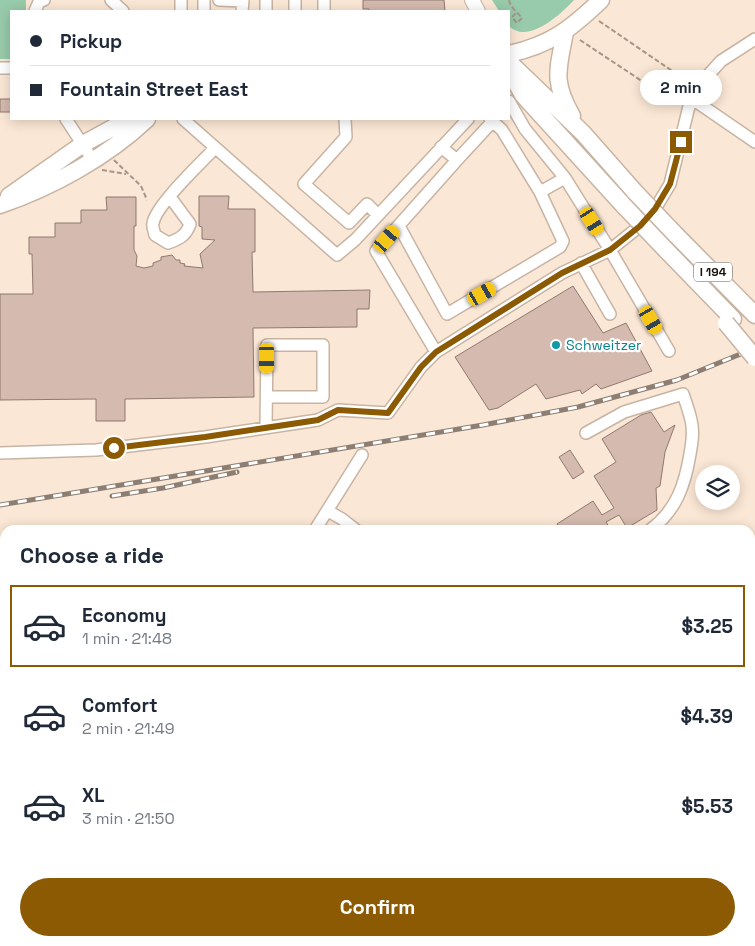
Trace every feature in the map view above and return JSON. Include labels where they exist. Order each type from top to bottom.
[{"type":"highway","points":[[510,54],[532,49],[565,32],[601,0]]},
{"type":"highway","points":[[565,32],[558,65],[558,86],[563,100],[582,133]]},
{"type":"highway","name":"I 194","points":[[510,63],[582,133],[676,235],[753,312]]},
{"type":"highway","name":"I 194","points":[[510,72],[524,95],[625,207],[718,304],[729,321],[755,344]]},
{"type":"highway","points":[[0,204],[83,144],[127,120]]},
{"type":"highway","points":[[0,204],[30,194],[94,164],[145,120]]},
{"type":"highway","points":[[729,321],[755,358]]},
{"type":"street","points":[[35,10],[39,2],[44,0]]},
{"type":"street","points":[[111,0],[122,10]]},
{"type":"street","points":[[219,0],[243,1],[242,10]]},
{"type":"street","points":[[0,453],[96,450],[318,420],[338,410],[388,413],[421,367],[436,352],[526,294],[581,263],[610,250],[640,226],[655,209],[670,184],[691,98],[701,83],[721,61],[755,39]]},
{"type":"street","points":[[691,98],[755,142]]},
{"type":"street","points":[[510,103],[525,129],[565,178],[669,351]]},
{"type":"street","points":[[67,120],[94,164]]},
{"type":"street","points":[[184,120],[338,255],[467,120]]},
{"type":"street","points":[[345,120],[346,137],[304,184],[349,223],[367,204],[378,215]]},
{"type":"street","points":[[399,226],[447,314],[560,247],[563,241],[561,233],[540,192],[502,130],[491,120],[376,251],[436,352]]},
{"type":"street","points":[[442,147],[457,160]]},
{"type":"street","points":[[170,197],[216,148]]},
{"type":"street","points":[[540,192],[565,178]]},
{"type":"street","points":[[581,263],[610,314]]},
{"type":"street","points":[[266,428],[267,345],[323,345],[323,397],[267,397]]},
{"type":"street","points":[[586,433],[624,412],[683,394],[692,421],[692,441],[687,472],[680,493],[671,510],[657,525]]},
{"type":"street","points":[[318,525],[362,455]]},
{"type":"street","points":[[328,511],[350,525]]},
{"type":"path","points":[[510,0],[510,4],[517,12]]},
{"type":"path","points":[[599,21],[688,81]]},
{"type":"path","points":[[580,40],[675,103]]},
{"type":"path","points":[[111,155],[141,186],[147,200]]},
{"type":"path","points":[[94,164],[129,175]]},
{"type":"green space","points":[[0,0],[26,0],[26,10],[10,10],[10,59],[0,59]]},
{"type":"green space","points":[[492,0],[574,0],[561,13],[544,25],[525,32],[517,31],[510,27],[510,10],[498,10]]},
{"type":"building","points":[[363,0],[444,0],[445,10],[369,10],[363,9]]},
{"type":"building","points":[[0,99],[10,99],[10,112],[0,112]]},
{"type":"building","points":[[199,196],[229,196],[228,209],[255,209],[255,252],[252,252],[253,292],[370,290],[369,309],[357,309],[357,327],[253,328],[254,397],[125,399],[125,421],[96,421],[96,399],[0,400],[0,294],[33,294],[32,254],[29,254],[29,237],[55,237],[55,223],[81,223],[81,210],[107,210],[106,197],[136,197],[134,250],[137,256],[136,266],[144,268],[153,266],[153,263],[161,260],[161,257],[172,255],[176,260],[180,260],[180,263],[185,264],[184,266],[203,268],[200,254],[215,240],[202,239],[202,227],[199,226]]},
{"type":"building","name":"Schweitzer","points":[[573,286],[603,333],[626,323],[652,371],[601,389],[596,384],[582,394],[580,390],[546,399],[536,384],[498,408],[489,410],[455,357]]},
{"type":"building","points":[[651,412],[664,432],[675,425],[665,452],[660,486],[656,488],[657,510],[632,525],[625,525],[619,515],[606,522],[608,525],[558,525],[593,501],[602,515],[614,508],[594,476],[616,462],[602,439],[641,415]]},
{"type":"building","points":[[570,450],[584,472],[573,479],[559,457]]},
{"type":"railway","points":[[0,505],[483,425],[578,407],[677,380],[755,348]]},
{"type":"railway","points":[[112,496],[163,488],[237,472]]},
{"type":"place","name":"Schweitzer","points":[[556,345]]},
{"type":"route","points":[[114,448],[318,420],[338,410],[388,413],[421,367],[436,352],[526,294],[581,263],[610,250],[640,226],[663,198],[670,184],[681,142]]}]
